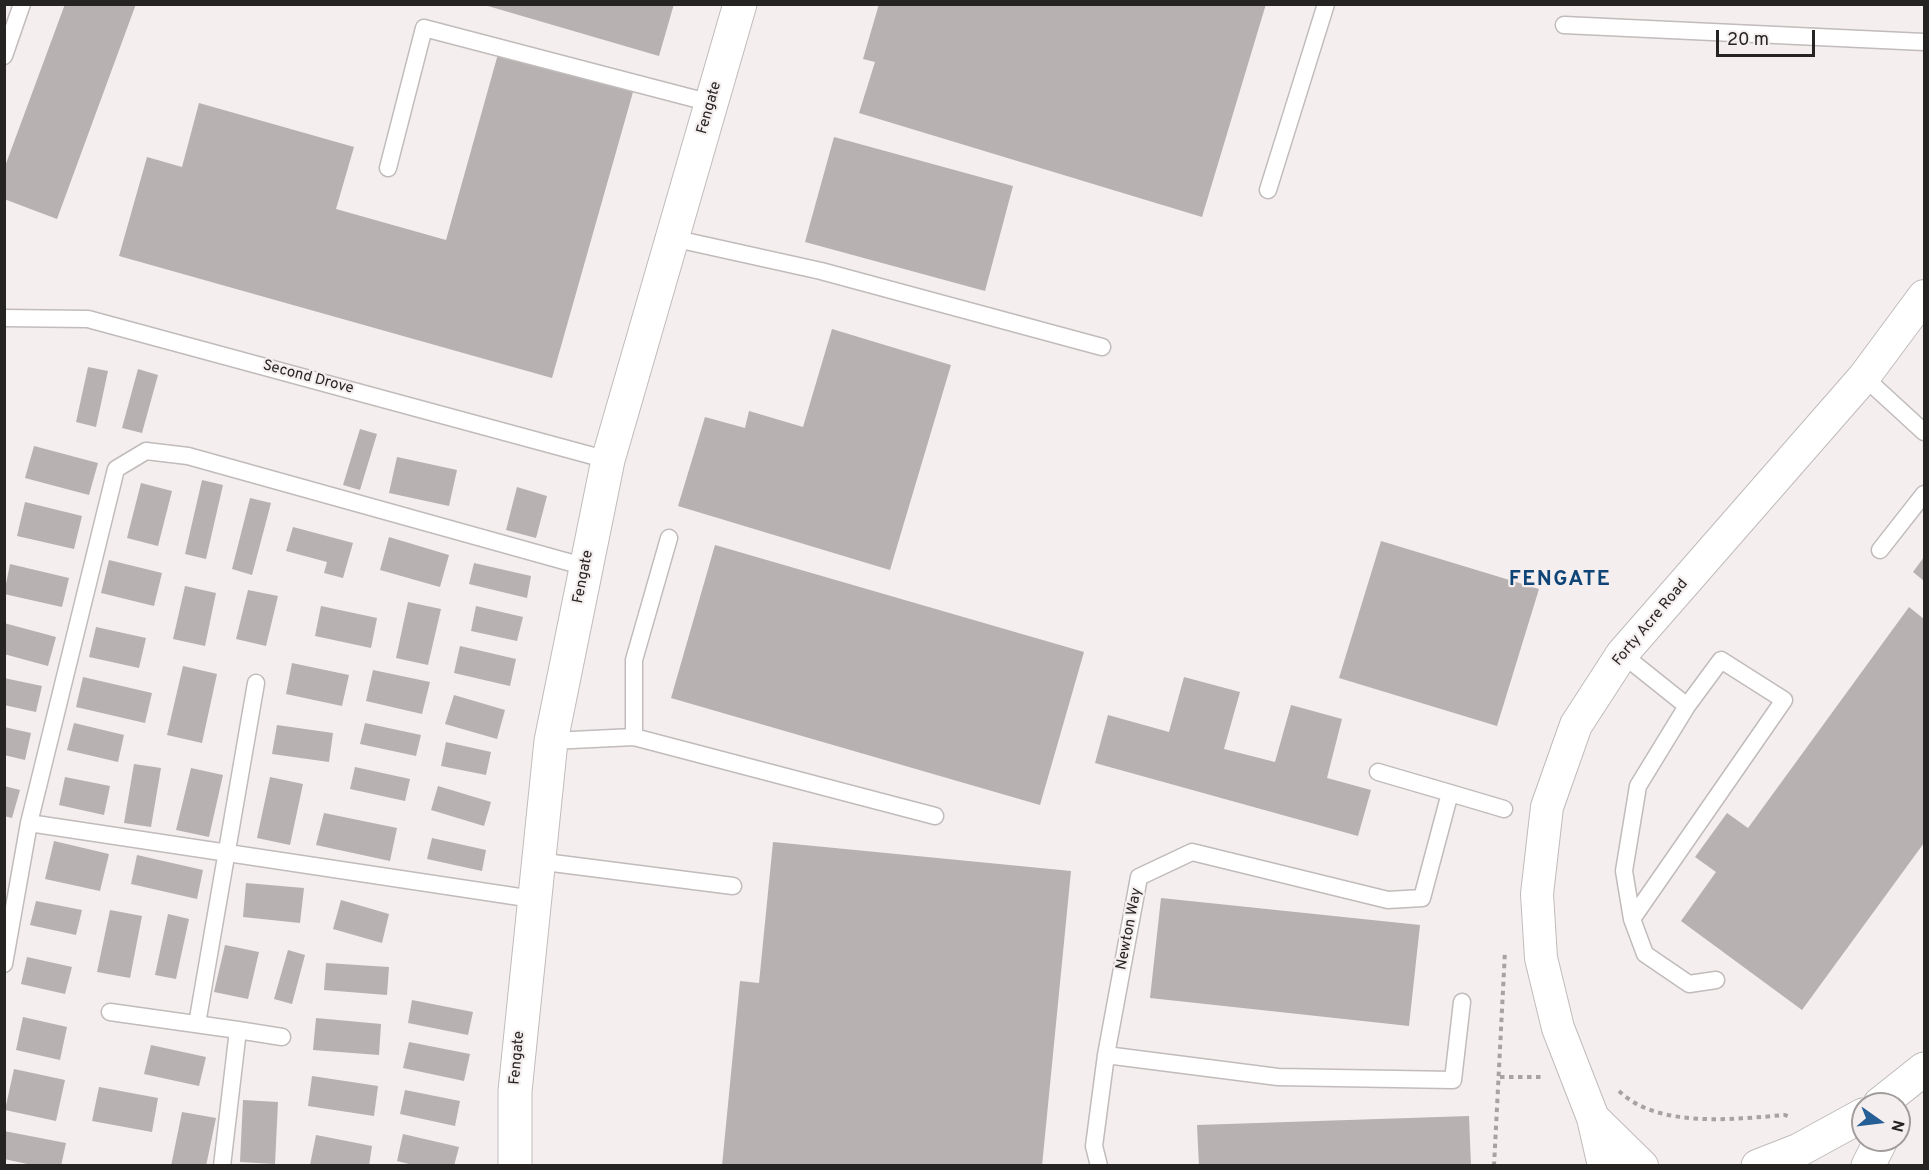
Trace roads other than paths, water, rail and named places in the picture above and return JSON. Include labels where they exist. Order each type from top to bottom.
[{"type":"street","name":"Fengate","points":[[515,1166],[515,1091],[551,741],[608,460],[740,4]]},
{"type":"street","name":"Forty Acre Road","points":[[1604,1166],[1593,1118],[1558,1028],[1541,958],[1537,894],[1547,807],[1576,725],[1622,654],[1864,377],[1924,296]]},
{"type":"street","points":[[1895,1092],[1924,1069]]},
{"type":"street","points":[[1911,1094],[1924,1076]]},
{"type":"street","points":[[1593,1118],[1642,1166]]},
{"type":"street","points":[[1758,1166],[1799,1150],[1851,1121]]},
{"type":"street","points":[[1868,1166],[1875,1152]]},
{"type":"lane","points":[[4,56],[22,4]]},
{"type":"lane","points":[[1268,190],[1326,4]]},
{"type":"lane","points":[[1563,25],[1924,42]]},
{"type":"lane","points":[[388,168],[424,28],[711,103]]},
{"type":"lane","points":[[672,238],[821,271],[1102,347]]},
{"type":"lane","name":"Second Drove","points":[[4,318],[88,319],[608,460]]},
{"type":"lane","points":[[1864,377],[1924,432]]},
{"type":"lane","points":[[4,964],[29,824],[116,469],[146,451],[188,456],[586,567]]},
{"type":"lane","points":[[1880,550],[1924,494]]},
{"type":"lane","points":[[634,737],[634,660],[669,538]]},
{"type":"lane","points":[[1622,654],[1687,706]]},
{"type":"lane","points":[[1632,919],[1784,700],[1721,660],[1687,706],[1638,786],[1624,871],[1632,919],[1645,954],[1689,984],[1716,980]]},
{"type":"lane","points":[[197,1024],[256,683]]},
{"type":"lane","points":[[551,741],[634,737],[934,816]]},
{"type":"lane","points":[[1378,772],[1504,809]]},
{"type":"lane","name":"Newton Way","points":[[1099,1166],[1094,1146],[1106,1054],[1139,877],[1192,852],[1388,900],[1422,898],[1450,793]]},
{"type":"lane","points":[[29,824],[533,899]]},
{"type":"lane","points":[[537,861],[733,886]]},
{"type":"lane","points":[[1106,1054],[1278,1077],[1453,1080],[1462,1002]]},
{"type":"lane","points":[[110,1012],[282,1037]]},
{"type":"lane","points":[[222,1166],[238,1030]]},
{"type":"district","name":"FENGATE","points":[[1560,581]]}]
